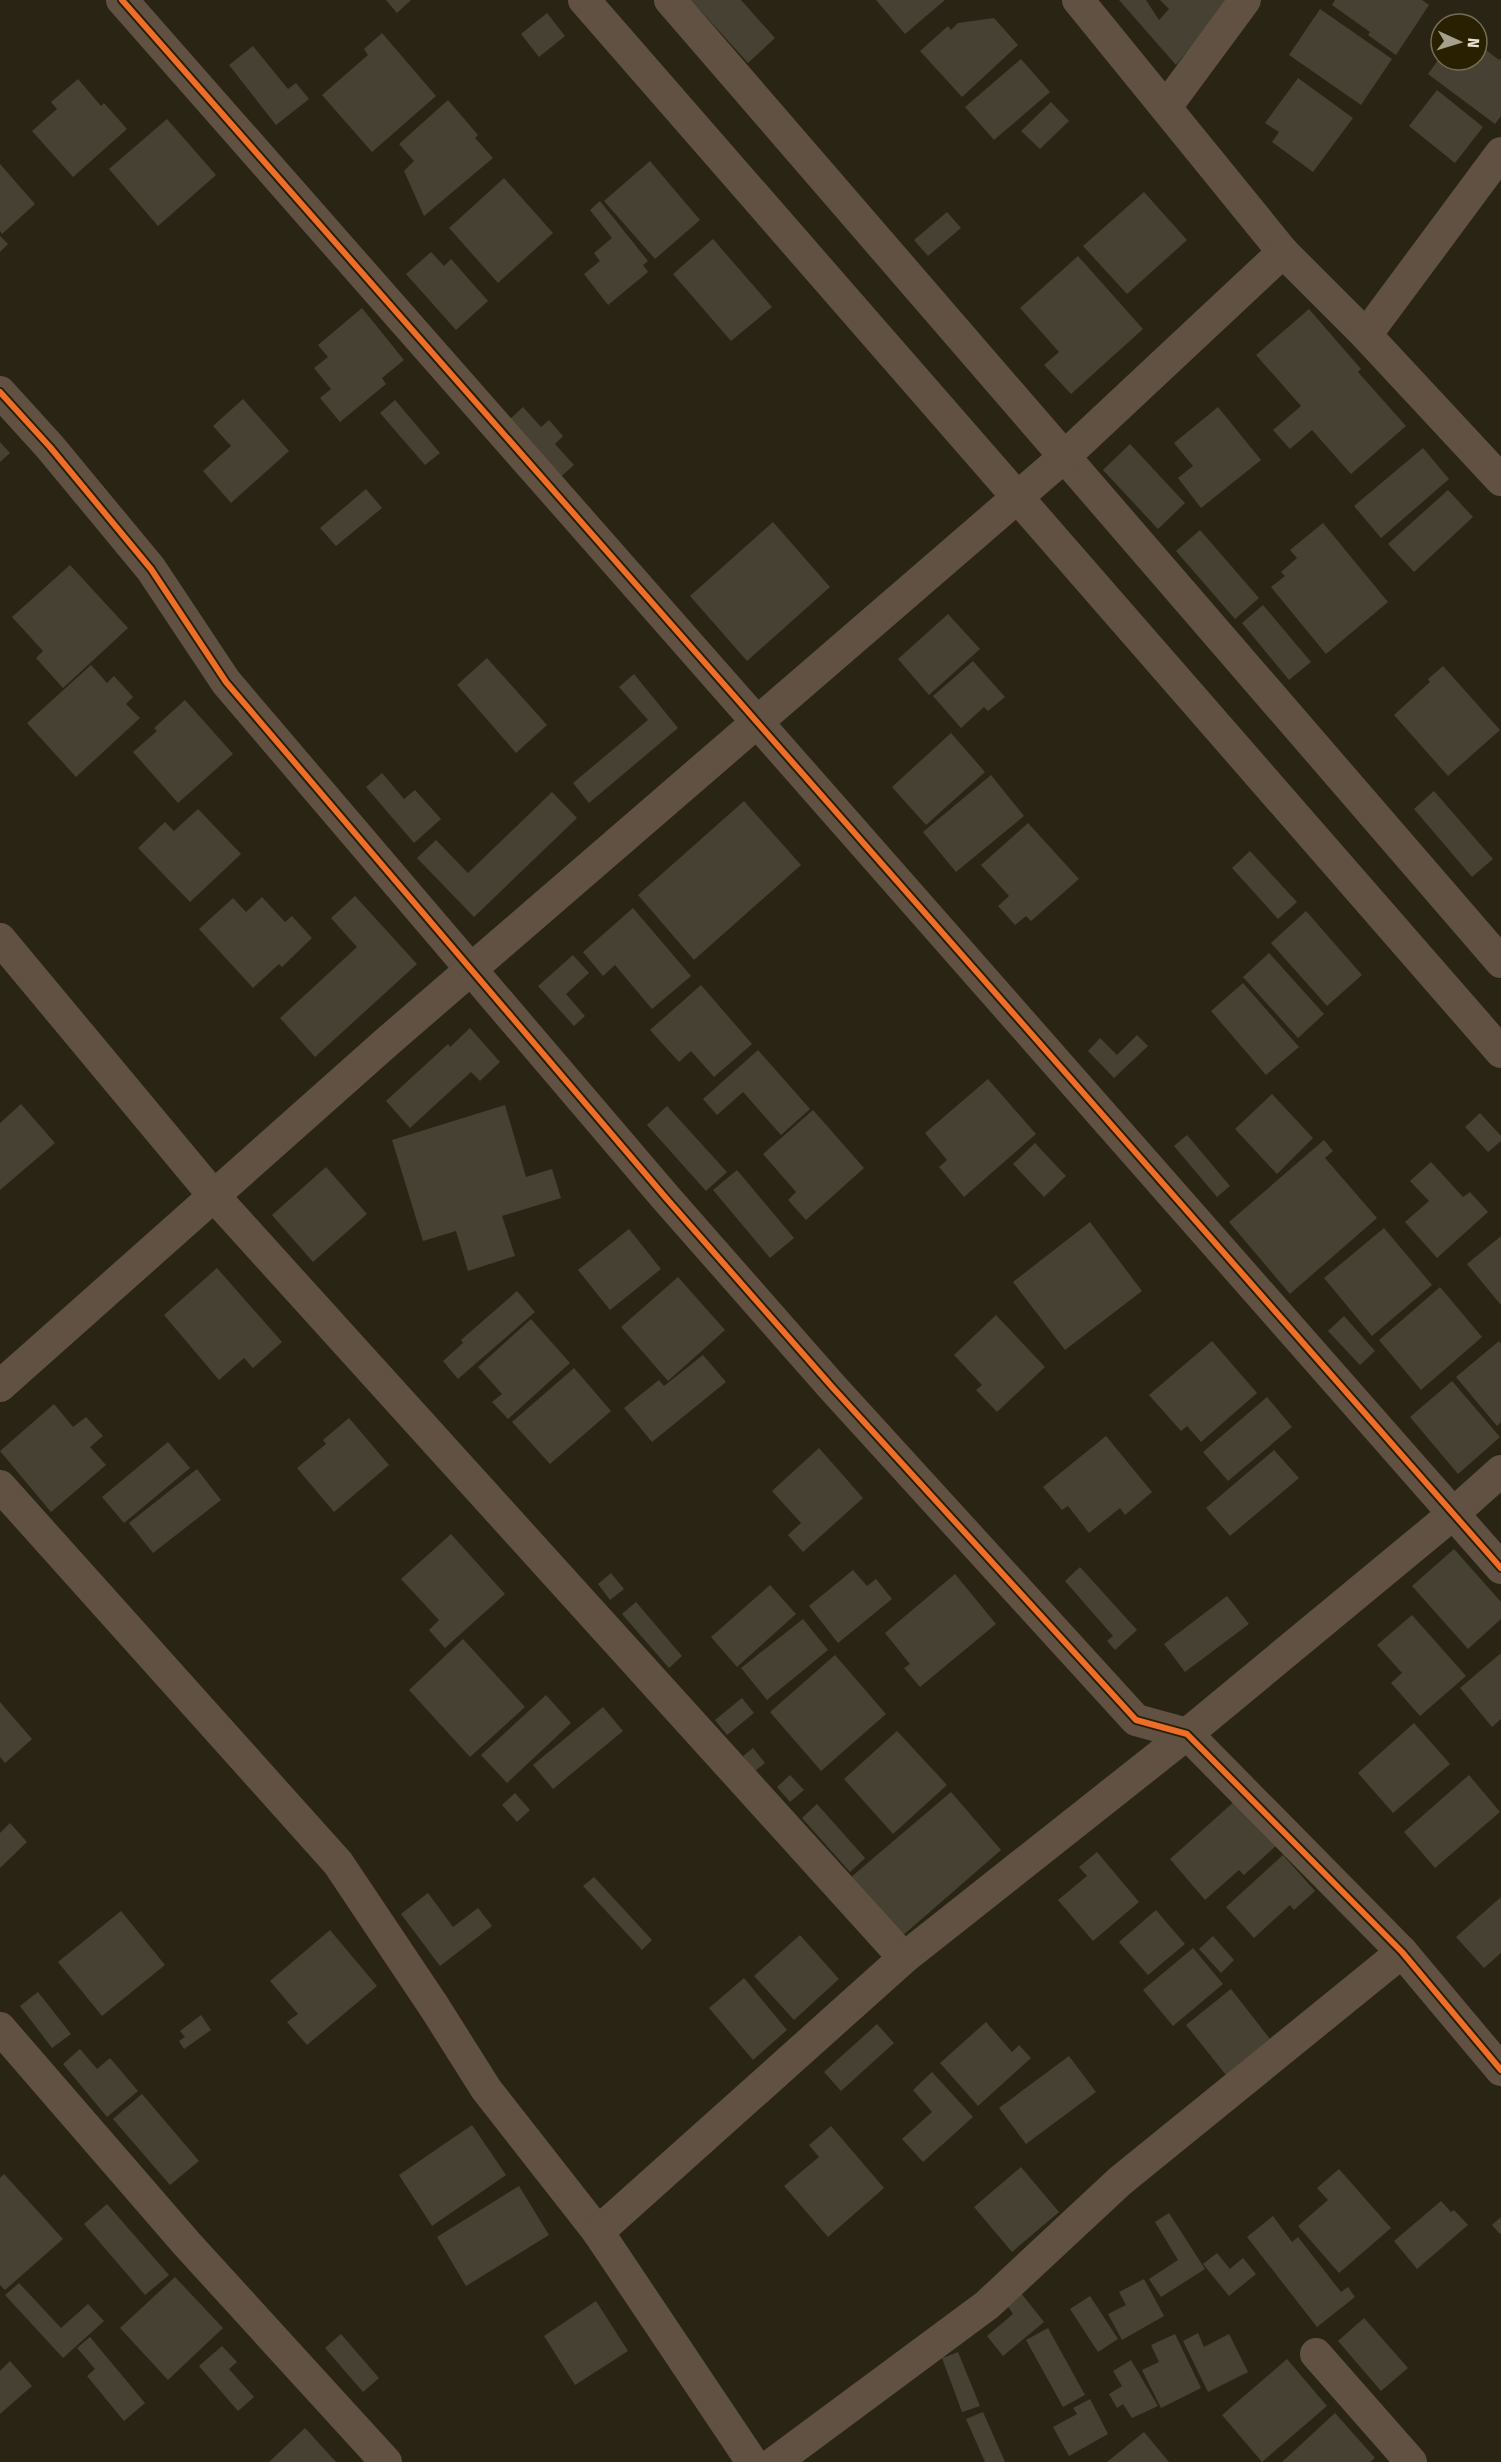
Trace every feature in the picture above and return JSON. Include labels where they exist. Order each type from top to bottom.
[{"type":"street","points":[[122,0],[1501,1568]]},
{"type":"street","points":[[584,0],[1501,1052]]},
{"type":"street","points":[[669,0],[1501,962]]},
{"type":"street","points":[[1078,0],[1283,252],[1366,335],[1501,480]]},
{"type":"street","points":[[1166,107],[1245,0]]},
{"type":"street","points":[[1366,335],[1501,153]]},
{"type":"street","points":[[0,1386],[471,968],[1064,457],[1283,252]]},
{"type":"street","points":[[0,392],[50,447],[151,569],[226,682],[666,1198],[797,1347],[1136,1720],[1187,1734],[1402,1952],[1501,2070]]},
{"type":"street","points":[[0,939],[213,1196],[904,1958]]},
{"type":"street","points":[[598,2232],[904,1958],[1187,1734],[1453,1514],[1501,1471]]},
{"type":"street","points":[[0,1486],[338,1863],[486,2089],[598,2232],[752,2462]]},
{"type":"street","points":[[775,2462],[987,2305],[1120,2181],[1402,1952]]},
{"type":"street","points":[[0,2028],[188,2244],[386,2462]]},
{"type":"street","points":[[1316,2354],[1411,2462]]},
{"type":"building","points":[[386,0],[411,0],[397,13]]},
{"type":"building","points":[[691,0],[741,0],[775,38],[748,63]]},
{"type":"building","points":[[876,0],[945,0],[905,34]]},
{"type":"building","points":[[1119,0],[1146,0],[1159,20],[1169,9],[1160,0],[1228,0],[1176,65]]},
{"type":"building","points":[[1335,0],[1422,0],[1429,5],[1396,55],[1368,35],[1370,32],[1332,5]]},
{"type":"building","points":[[1320,9],[1392,59],[1361,105],[1289,55]]},
{"type":"building","points":[[547,13],[565,36],[539,57],[521,34]]},
{"type":"building","points":[[994,18],[1018,45],[962,97],[920,51],[948,26],[951,30],[958,23]]},
{"type":"building","points":[[382,33],[436,96],[372,152],[322,95],[368,55],[364,49]]},
{"type":"building","points":[[253,46],[288,89],[296,83],[309,99],[276,125],[229,65]]},
{"type":"building","points":[[1489,52],[1499,60],[1501,58],[1501,116],[1495,124],[1428,74],[1429,72],[1489,72]]},
{"type":"building","points":[[1021,59],[1050,92],[994,140],[965,107]]},
{"type":"building","points":[[1298,78],[1353,118],[1313,172],[1272,142],[1279,132],[1265,123]]},
{"type":"building","points":[[78,79],[101,106],[104,103],[127,129],[73,177],[32,131],[57,109],[51,102]]},
{"type":"building","points":[[1437,90],[1483,127],[1455,163],[1409,126]]},
{"type":"building","points":[[448,100],[478,135],[475,138],[493,158],[424,216],[404,171],[414,161],[399,144]]},
{"type":"building","points":[[1051,102],[1069,121],[1040,149],[1021,131]]},
{"type":"building","points":[[167,119],[216,175],[158,226],[109,169]]},
{"type":"building","points":[[650,161],[700,220],[655,259],[604,201]]},
{"type":"building","points":[[0,164],[35,204],[2,234],[0,231]]},
{"type":"building","points":[[504,178],[553,233],[498,283],[449,228]]},
{"type":"building","points":[[1144,192],[1187,240],[1127,294],[1083,246]]},
{"type":"building","points":[[600,201],[648,261],[643,265],[648,272],[608,305],[584,274],[600,261],[594,253],[612,238],[590,210]]},
{"type":"building","points":[[947,212],[961,228],[928,256],[914,240]]},
{"type":"building","points":[[0,236],[8,244],[0,252]]},
{"type":"building","points":[[713,239],[772,307],[731,341],[673,274]]},
{"type":"building","points":[[431,252],[444,266],[451,259],[488,301],[456,330],[406,274]]},
{"type":"building","points":[[1078,256],[1143,329],[1071,394],[1044,365],[1059,352],[1020,308]]},
{"type":"building","points":[[362,308],[404,360],[382,378],[386,384],[340,422],[320,398],[331,389],[314,368],[328,357],[318,345]]},
{"type":"building","points":[[1309,309],[1361,369],[1358,372],[1406,426],[1351,474],[1312,430],[1290,449],[1273,430],[1301,406],[1256,355]]},
{"type":"building","points":[[243,399],[289,451],[231,503],[203,471],[231,446],[213,426]]},
{"type":"building","points":[[395,400],[440,453],[425,465],[380,413]]},
{"type":"building","points":[[523,407],[541,427],[549,420],[563,436],[555,444],[574,465],[556,481],[506,423]]},
{"type":"building","points":[[1218,407],[1261,460],[1201,508],[1178,478],[1193,466],[1174,443]]},
{"type":"building","points":[[0,442],[10,453],[0,462]]},
{"type":"building","points":[[1130,444],[1185,503],[1158,529],[1103,470]]},
{"type":"building","points":[[1423,448],[1449,479],[1381,538],[1354,506]]},
{"type":"building","points":[[366,489],[382,508],[336,546],[320,528]]},
{"type":"building","points":[[1448,490],[1473,517],[1414,572],[1388,544]]},
{"type":"building","points":[[773,522],[830,587],[747,661],[690,596]]},
{"type":"building","points":[[1323,523],[1388,602],[1326,654],[1271,587],[1285,576],[1281,572],[1297,558],[1290,550]]},
{"type":"building","points":[[1200,530],[1259,598],[1235,619],[1176,551]]},
{"type":"building","points":[[70,565],[128,628],[63,688],[36,658],[43,651],[12,617]]},
{"type":"building","points":[[1263,605],[1311,662],[1289,680],[1242,623]]},
{"type":"building","points":[[948,614],[980,649],[929,695],[898,659]]},
{"type":"building","points":[[487,658],[547,725],[516,753],[457,685]]},
{"type":"building","points":[[973,661],[1005,697],[988,711],[984,707],[961,728],[933,696]]},
{"type":"building","points":[[91,665],[107,683],[114,676],[133,697],[126,704],[140,718],[76,777],[27,723]]},
{"type":"building","points":[[1443,666],[1500,730],[1448,776],[1394,715],[1430,682],[1428,679]]},
{"type":"building","points":[[634,674],[678,728],[589,803],[573,783],[648,720],[619,687]]},
{"type":"building","points":[[185,700],[233,754],[178,803],[133,752],[157,731],[154,728]]},
{"type":"building","points":[[951,733],[985,772],[926,825],[892,787]]},
{"type":"building","points":[[382,773],[404,799],[415,790],[441,819],[414,843],[366,787]]},
{"type":"building","points":[[991,775],[1024,816],[956,872],[923,832]]},
{"type":"building","points":[[1434,791],[1493,859],[1472,877],[1414,809]]},
{"type":"building","points":[[552,792],[577,818],[474,917],[417,858],[436,840],[468,873]]},
{"type":"building","points":[[744,801],[801,865],[694,960],[638,895]]},
{"type":"building","points":[[198,809],[241,854],[190,902],[138,848],[165,822],[174,831]]},
{"type":"building","points":[[1028,823],[1079,879],[1031,921],[1026,916],[1015,925],[998,906],[1009,896],[981,865]]},
{"type":"building","points":[[1250,851],[1297,902],[1278,919],[1232,868]]},
{"type":"building","points":[[355,896],[417,964],[315,1057],[280,1018],[357,947],[331,918]]},
{"type":"building","points":[[262,897],[285,922],[292,916],[312,938],[282,967],[279,964],[253,988],[199,929],[233,898],[246,912]]},
{"type":"building","points":[[633,908],[691,976],[652,1009],[615,965],[603,976],[583,952]]},
{"type":"building","points":[[1306,911],[1362,975],[1327,1006],[1271,943]]},
{"type":"building","points":[[1269,953],[1324,1014],[1298,1038],[1243,977]]},
{"type":"building","points":[[573,955],[589,973],[566,994],[585,1016],[574,1026],[538,986]]},
{"type":"building","points":[[1243,983],[1299,1047],[1266,1075],[1211,1011]]},
{"type":"building","points":[[701,985],[752,1044],[714,1077],[691,1051],[679,1062],[650,1030]]},
{"type":"building","points":[[470,1028],[500,1062],[480,1081],[471,1072],[410,1128],[386,1101],[448,1044],[450,1047]]},
{"type":"building","points":[[1137,1035],[1148,1046],[1114,1078],[1088,1051],[1100,1038],[1117,1055]]},
{"type":"building","points":[[758,1050],[810,1109],[781,1135],[743,1092],[717,1115],[703,1099]]},
{"type":"building","points":[[988,1079],[1036,1134],[964,1197],[939,1167],[947,1160],[925,1133]]},
{"type":"building","points":[[1272,1094],[1313,1138],[1277,1174],[1235,1129]]},
{"type":"building","points":[[21,1104],[55,1143],[0,1190],[0,1123]]},
{"type":"building","points":[[505,1105],[526,1177],[552,1169],[561,1198],[502,1216],[515,1256],[468,1271],[456,1231],[423,1241],[392,1140]]},
{"type":"building","points":[[667,1106],[727,1172],[706,1191],[647,1125]]},
{"type":"building","points":[[813,1110],[864,1168],[806,1220],[788,1200],[796,1192],[763,1154]]},
{"type":"building","points":[[1480,1113],[1501,1136],[1501,1141],[1488,1152],[1465,1127]]},
{"type":"building","points":[[1187,1135],[1230,1186],[1217,1197],[1174,1146]]},
{"type":"building","points":[[1324,1140],[1333,1151],[1325,1158],[1377,1218],[1290,1294],[1229,1222]]},
{"type":"building","points":[[1035,1143],[1066,1176],[1044,1197],[1013,1164]]},
{"type":"building","points":[[1431,1162],[1463,1197],[1470,1192],[1488,1212],[1437,1258],[1405,1222],[1429,1201],[1410,1181]]},
{"type":"building","points":[[326,1167],[367,1214],[313,1262],[272,1215]]},
{"type":"building","points":[[737,1170],[794,1238],[770,1258],[713,1190]]},
{"type":"building","points":[[1090,1222],[1142,1291],[1065,1350],[1013,1282]]},
{"type":"building","points":[[1384,1228],[1432,1285],[1372,1336],[1324,1278]]},
{"type":"building","points":[[629,1229],[661,1269],[610,1310],[578,1270]]},
{"type":"building","points":[[1501,1236],[1501,1305],[1467,1264]]},
{"type":"building","points":[[217,1268],[282,1342],[253,1368],[244,1358],[219,1380],[164,1315]]},
{"type":"building","points":[[678,1277],[725,1330],[668,1381],[621,1327]]},
{"type":"building","points":[[1440,1287],[1482,1337],[1421,1390],[1379,1340]]},
{"type":"building","points":[[517,1291],[535,1312],[458,1379],[443,1361],[463,1343],[461,1340]]},
{"type":"building","points":[[996,1315],[1045,1367],[997,1412],[976,1390],[982,1385],[954,1355]]},
{"type":"building","points":[[1344,1316],[1375,1351],[1360,1365],[1328,1331]]},
{"type":"building","points":[[531,1319],[570,1363],[508,1419],[492,1402],[502,1394],[478,1367]]},
{"type":"building","points":[[1212,1341],[1257,1393],[1201,1442],[1187,1426],[1181,1431],[1149,1395]]},
{"type":"building","points":[[1499,1341],[1501,1344],[1501,1422],[1497,1426],[1456,1377]]},
{"type":"building","points":[[703,1355],[726,1382],[652,1442],[624,1408],[659,1380],[664,1386]]},
{"type":"building","points":[[574,1368],[611,1411],[550,1464],[512,1422]]},
{"type":"building","points":[[1452,1381],[1500,1437],[1458,1474],[1410,1417]]},
{"type":"building","points":[[1267,1397],[1292,1427],[1228,1481],[1203,1452]]},
{"type":"building","points":[[54,1404],[73,1427],[86,1417],[103,1436],[90,1447],[106,1465],[51,1512],[0,1451]]},
{"type":"building","points":[[349,1418],[389,1465],[334,1512],[297,1468],[326,1444],[323,1440]]},
{"type":"building","points":[[1106,1436],[1152,1492],[1125,1515],[1120,1508],[1089,1533],[1068,1506],[1062,1510],[1043,1487]]},
{"type":"building","points":[[168,1442],[190,1468],[124,1523],[102,1497]]},
{"type":"building","points":[[819,1448],[863,1498],[803,1552],[788,1535],[801,1523],[772,1491]]},
{"type":"building","points":[[1274,1450],[1299,1478],[1230,1536],[1206,1508]]},
{"type":"building","points":[[197,1469],[221,1500],[153,1553],[129,1523]]},
{"type":"building","points":[[451,1534],[505,1594],[445,1648],[429,1630],[439,1620],[401,1579]]},
{"type":"building","points":[[1454,1549],[1501,1602],[1501,1619],[1468,1649],[1412,1586]]},
{"type":"building","points":[[1080,1567],[1137,1630],[1115,1650],[1107,1641],[1113,1636],[1065,1581]]},
{"type":"building","points":[[853,1570],[867,1586],[876,1579],[892,1599],[838,1643],[809,1606]]},
{"type":"building","points":[[611,1573],[624,1589],[610,1600],[598,1584]]},
{"type":"building","points":[[955,1574],[996,1624],[920,1687],[904,1668],[910,1664],[885,1633]]},
{"type":"building","points":[[770,1585],[796,1614],[737,1667],[711,1637]]},
{"type":"building","points":[[1227,1596],[1249,1624],[1185,1672],[1164,1644]]},
{"type":"building","points":[[636,1602],[682,1656],[669,1668],[622,1614]]},
{"type":"building","points":[[1412,1615],[1466,1676],[1420,1716],[1391,1683],[1402,1673],[1377,1645]]},
{"type":"building","points":[[803,1619],[828,1650],[767,1700],[741,1668]]},
{"type":"building","points":[[463,1639],[525,1707],[470,1757],[409,1690]]},
{"type":"building","points":[[1501,1653],[1501,1719],[1492,1727],[1460,1688]]},
{"type":"building","points":[[835,1655],[886,1714],[821,1771],[770,1712]]},
{"type":"building","points":[[546,1695],[571,1723],[507,1783],[481,1755]]},
{"type":"building","points":[[742,1698],[754,1713],[727,1735],[715,1720]]},
{"type":"building","points":[[0,1702],[32,1739],[5,1763],[0,1757]]},
{"type":"building","points":[[603,1707],[623,1731],[553,1789],[533,1765]]},
{"type":"building","points":[[1414,1723],[1450,1764],[1393,1813],[1358,1773]]},
{"type":"building","points":[[897,1731],[947,1785],[893,1834],[844,1779]]},
{"type":"building","points":[[753,1748],[765,1763],[755,1771],[743,1756]]},
{"type":"building","points":[[790,1775],[804,1790],[790,1802],[777,1787]]},
{"type":"building","points":[[1469,1775],[1500,1812],[1435,1868],[1404,1832]]},
{"type":"building","points":[[951,1792],[1001,1850],[901,1937],[850,1878]]},
{"type":"building","points":[[515,1793],[530,1810],[517,1822],[502,1805]]},
{"type":"building","points":[[1237,1799],[1277,1845],[1244,1875],[1239,1870],[1205,1900],[1170,1859]]},
{"type":"building","points":[[817,1804],[865,1858],[850,1872],[802,1818]]},
{"type":"building","points":[[10,1823],[27,1842],[0,1868],[0,1833]]},
{"type":"building","points":[[1097,1852],[1139,1902],[1093,1941],[1058,1900],[1087,1876],[1079,1867]]},
{"type":"building","points":[[1283,1855],[1315,1891],[1294,1910],[1290,1905],[1254,1938],[1226,1907]]},
{"type":"building","points":[[594,1877],[652,1940],[642,1950],[583,1886]]},
{"type":"building","points":[[428,1893],[453,1927],[478,1908],[492,1926],[440,1966],[401,1914]]},
{"type":"building","points":[[1501,1897],[1501,1953],[1484,1968],[1456,1937]]},
{"type":"building","points":[[1156,1910],[1185,1944],[1148,1975],[1119,1942]]},
{"type":"building","points":[[121,1911],[165,1965],[102,2016],[58,1962]]},
{"type":"building","points":[[330,1930],[377,1986],[307,2045],[287,2022],[298,2014],[270,1981]]},
{"type":"building","points":[[800,1935],[839,1979],[794,2020],[754,1976]]},
{"type":"building","points":[[1213,1936],[1234,1960],[1221,1973],[1199,1949]]},
{"type":"building","points":[[1193,1948],[1223,1984],[1173,2026],[1143,1990]]},
{"type":"building","points":[[744,1978],[787,2030],[753,2060],[709,2008]]},
{"type":"building","points":[[1231,1989],[1270,2039],[1226,2075],[1186,2025]]},
{"type":"building","points":[[38,1992],[71,2034],[52,2048],[20,2006]]},
{"type":"building","points":[[201,2015],[211,2030],[184,2049],[179,2041],[185,2037],[180,2031]]},
{"type":"building","points":[[986,2022],[1012,2052],[1019,2045],[1031,2058],[978,2106],[940,2063]]},
{"type":"building","points":[[877,2024],[894,2043],[841,2091],[824,2072]]},
{"type":"building","points":[[80,2049],[97,2069],[110,2058],[138,2091],[107,2117],[63,2064]]},
{"type":"building","points":[[1069,2056],[1096,2092],[1026,2144],[999,2108]]},
{"type":"building","points":[[932,2072],[973,2117],[923,2162],[902,2139],[932,2112],[913,2090]]},
{"type":"building","points":[[142,2094],[199,2161],[170,2185],[113,2119]]},
{"type":"building","points":[[472,2125],[506,2175],[432,2226],[399,2175]]},
{"type":"building","points":[[831,2126],[884,2188],[828,2237],[784,2186],[819,2157],[809,2145]]},
{"type":"building","points":[[1021,2167],[1059,2212],[1012,2252],[974,2207]]},
{"type":"building","points":[[1339,2169],[1391,2228],[1339,2273],[1298,2226],[1328,2200],[1317,2188]]},
{"type":"building","points":[[4,2174],[63,2239],[5,2290],[0,2285],[0,2178]]},
{"type":"building","points":[[519,2186],[549,2235],[466,2286],[437,2237]]},
{"type":"building","points":[[1441,2201],[1451,2212],[1454,2210],[1468,2225],[1417,2269],[1394,2241]]},
{"type":"building","points":[[107,2204],[169,2275],[145,2295],[84,2224]]},
{"type":"building","points":[[1169,2213],[1205,2269],[1161,2297],[1149,2279],[1178,2260],[1155,2222]]},
{"type":"building","points":[[1273,2216],[1292,2242],[1298,2237],[1341,2292],[1348,2287],[1355,2297],[1317,2327],[1247,2237]]},
{"type":"building","points":[[1501,2217],[1501,2235],[1492,2225]]},
{"type":"building","points":[[1217,2253],[1230,2269],[1243,2258],[1256,2274],[1229,2296],[1203,2264]]},
{"type":"building","points":[[175,2277],[223,2328],[168,2380],[120,2328]]},
{"type":"building","points":[[1144,2279],[1164,2316],[1122,2340],[1108,2314],[1126,2305],[1119,2292]]},
{"type":"building","points":[[19,2283],[61,2328],[88,2304],[104,2321],[63,2358],[5,2295]]},
{"type":"building","points":[[1021,2293],[1044,2322],[1003,2356],[987,2336],[1013,2314],[1007,2305]]},
{"type":"building","points":[[1090,2296],[1118,2339],[1098,2352],[1070,2309]]},
{"type":"building","points":[[596,2301],[628,2351],[575,2385],[544,2336]]},
{"type":"building","points":[[1364,2318],[1408,2368],[1381,2391],[1338,2341]]},
{"type":"building","points":[[1048,2328],[1085,2395],[1063,2407],[1026,2340]]},
{"type":"building","points":[[1198,2333],[1204,2347],[1229,2334],[1248,2372],[1208,2392],[1183,2341]]},
{"type":"building","points":[[341,2334],[379,2378],[363,2392],[325,2348]]},
{"type":"building","points":[[1175,2334],[1201,2388],[1161,2408],[1142,2370],[1159,2362],[1151,2345]]},
{"type":"building","points":[[90,2337],[145,2403],[124,2421],[87,2376],[95,2369],[77,2348]]},
{"type":"building","points":[[222,2346],[237,2362],[229,2369],[254,2397],[238,2411],[199,2366]]},
{"type":"building","points":[[958,2352],[980,2406],[962,2412],[942,2358]]},
{"type":"building","points":[[1287,2359],[1327,2406],[1262,2462],[1222,2415]]},
{"type":"building","points":[[1131,2360],[1158,2406],[1132,2418],[1123,2404],[1117,2408],[1109,2394],[1122,2386],[1113,2371]]},
{"type":"building","points":[[10,2361],[32,2386],[0,2414],[0,2371]]},
{"type":"building","points":[[1090,2399],[1108,2434],[1069,2456],[1053,2427],[1077,2414],[1073,2408]]},
{"type":"building","points":[[983,2412],[1005,2462],[985,2462],[966,2419]]},
{"type":"building","points":[[1335,2413],[1375,2458],[1370,2462],[1282,2462]]},
{"type":"building","points":[[305,2428],[336,2462],[269,2462]]},
{"type":"building","points":[[1144,2432],[1169,2462],[1107,2462]]},
{"type":"cycle path","points":[[122,0],[1501,1568]]},
{"type":"cycle path","points":[[0,392],[50,447],[151,569],[226,682],[666,1198],[833,1388],[1136,1720],[1187,1734],[1402,1952],[1501,2070]]}]
